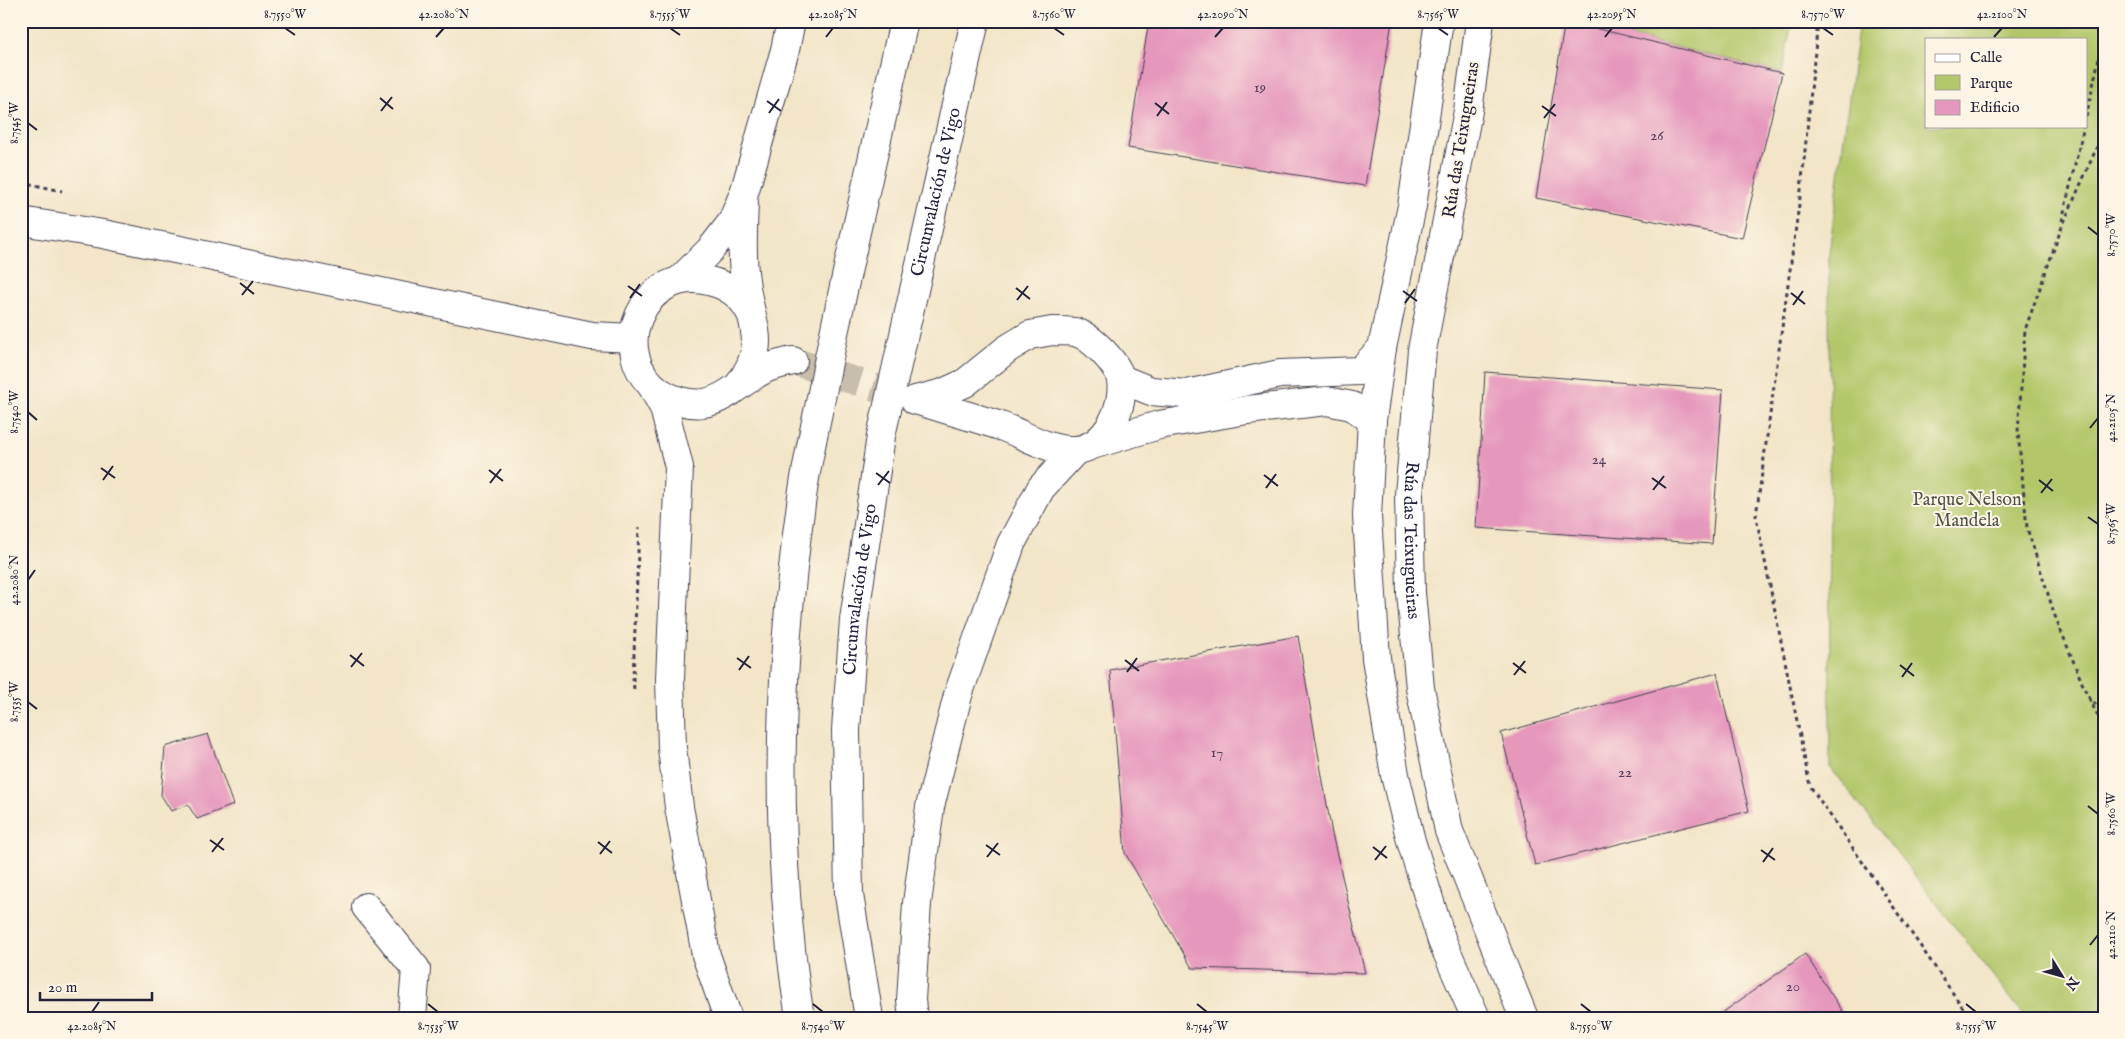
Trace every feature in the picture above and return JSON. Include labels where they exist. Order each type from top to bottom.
[{"type":"main road","points":[[728,1018],[706,955],[678,797],[672,748],[670,679],[679,467],[666,416],[652,386],[641,372],[635,356],[633,338],[638,318],[647,301],[662,288],[680,280],[711,249],[732,222],[744,193],[785,50],[791,21]]},
{"type":"main road","points":[[800,1018],[783,888],[780,716],[788,604],[802,495],[835,323],[904,21]]},
{"type":"main road","name":"Circunvalación de Vigo","points":[[869,1018],[849,896],[846,730],[854,614],[881,436],[975,21]]},
{"type":"main road","points":[[1439,21],[1412,206],[1382,348],[1372,420],[1367,516],[1376,658],[1395,775],[1411,841],[1442,941],[1476,1018]]},
{"type":"main road","name":"Rúa das Teixugueiras","points":[[1480,21],[1467,121],[1422,350],[1409,494],[1411,592],[1420,688],[1449,831],[1524,1018]]},
{"type":"main road","points":[[739,385],[751,368],[755,356],[753,320],[744,264],[744,193]]},
{"type":"main road","points":[[21,221],[103,234],[592,336],[633,338]]},
{"type":"main road","points":[[652,386],[667,396],[684,402],[703,403],[723,396],[767,368],[793,360],[774,349],[736,294],[719,283],[700,279],[680,280]]},
{"type":"main road","points":[[913,1018],[911,1000],[917,903],[930,806],[958,695],[978,634],[1012,544],[1041,488],[1084,447],[1107,432],[1116,413],[1121,394],[1121,379],[1112,362],[1096,346],[1076,332],[1052,331],[1030,335],[1015,344],[965,383],[943,394],[915,400],[1002,427],[1059,448],[1084,447],[1159,424],[1247,410],[1327,401],[1352,406],[1372,420]]},
{"type":"main road","points":[[1121,379],[1151,391],[1187,394],[1280,374],[1360,370],[1382,348]]},
{"type":"main road","points":[[366,907],[416,969],[412,1018]]},
{"type":"path","points":[[1818,21],[1801,190],[1756,516],[1810,786],[1970,1018]]},
{"type":"path","points":[[2088,108],[2104,36]]},
{"type":"path","points":[[2061,229],[2084,128]]},
{"type":"path","points":[[2104,131],[2061,229],[2025,330],[2018,432],[2027,528],[2054,616],[2087,695],[2104,729]]},
{"type":"path","points":[[2087,695],[2104,713]]},
{"type":"green space","points":[[1569,21],[1792,21],[1782,73]]},
{"type":"green space","name":"Parque Nelson Mandela","points":[[1859,21],[2104,21],[2104,1018],[2026,1018],[1830,767],[1829,253]]},
{"type":"building","points":[[1149,21],[1392,21],[1365,186],[1128,148]]},
{"type":"building","points":[[1565,21],[1782,73],[1742,238],[1536,198]]},
{"type":"building","points":[[1485,372],[1723,390],[1712,544],[1476,528]]},
{"type":"building","points":[[1298,636],[1332,834],[1365,973],[1192,968],[1125,853],[1110,670]]},
{"type":"building","points":[[1717,673],[1749,811],[1535,865],[1501,733]]},
{"type":"building","points":[[208,734],[233,805],[197,819],[188,805],[171,811],[161,795],[165,747]]},
{"type":"building","points":[[1805,954],[1847,1018],[1715,1018]]},
{"type":"tunnel","points":[[793,361],[914,400]]}]
